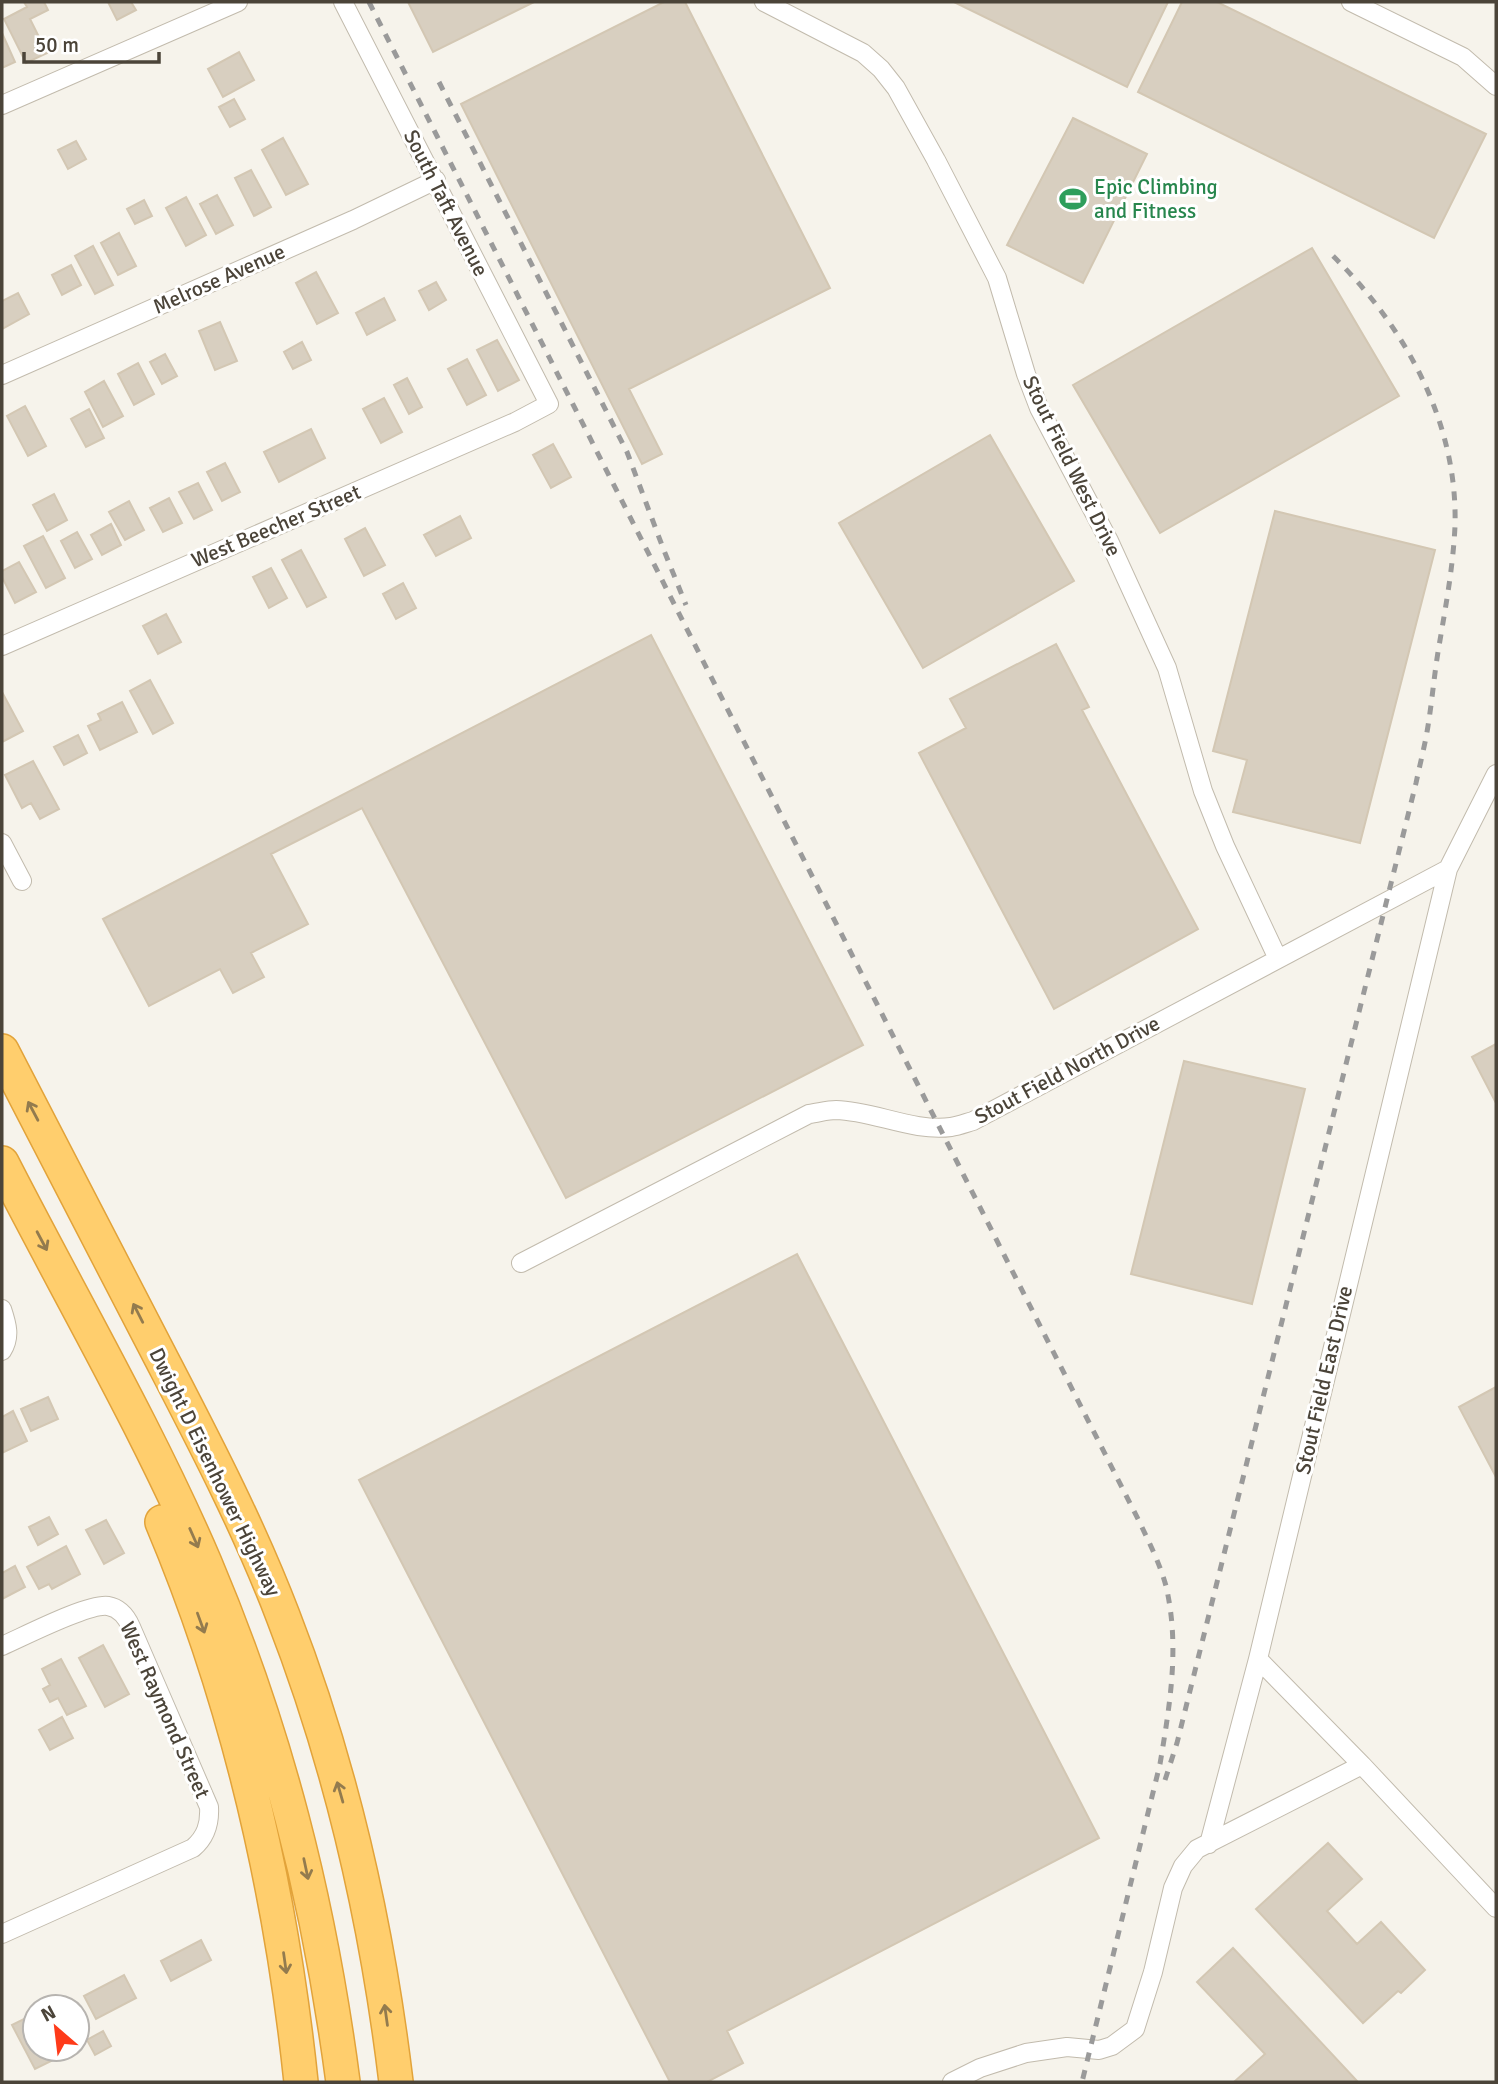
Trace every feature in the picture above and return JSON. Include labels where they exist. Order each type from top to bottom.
[{"type":"highway","name":"Dwight D Eisenhower Highway","points":[[2,1051],[220,1472],[283,1616],[314,1704],[349,1825],[380,1970],[396,2082]]},
{"type":"highway","points":[[2,1163],[168,1482],[226,1614],[263,1717],[305,1866],[328,1978],[343,2082]]},
{"type":"highway","points":[[86,1324],[149,1492],[191,1593],[232,1718],[264,1850],[284,1951],[301,2082]]},
{"type":"street","points":[[2,105],[238,2]]},
{"type":"street","name":"South Taft Avenue","points":[[343,2],[549,404]]},
{"type":"street","name":"Stout Field West Drive","points":[[764,2],[863,53],[881,69],[896,88],[936,160],[997,278],[1026,374],[1043,416],[1114,551],[1167,668],[1203,790],[1225,846],[1278,958]]},
{"type":"street","points":[[1352,2],[1463,57],[1496,86]]},
{"type":"street","name":"Melrose Avenue","points":[[2,375],[436,180]]},
{"type":"street","name":"West Beecher Street","points":[[2,646],[515,422],[549,404]]},
{"type":"street","name":"Stout Field East Drive","points":[[1209,1844],[1258,1659],[1448,869],[1496,774]]},
{"type":"street","points":[[2,843],[22,881]]},
{"type":"street","name":"Stout Field North Drive","points":[[521,1263],[809,1114],[833,1110],[853,1111],[940,1127],[952,1127],[973,1121],[1448,869]]},
{"type":"street","points":[[2,1309],[8,1331],[2,1350]]},
{"type":"street","name":"West Raymond Street","points":[[2,1646],[100,1606],[113,1607],[119,1611],[128,1619],[209,1807],[205,1835],[193,1848],[2,1934]]},
{"type":"street","points":[[1258,1659],[1496,1908]]},
{"type":"street","points":[[952,2082],[980,2068],[1026,2053],[1067,2047],[1099,2050],[1112,2046],[1135,2029],[1153,1972],[1173,1888],[1180,1871],[1194,1852],[1362,1765]]},
{"type":"building","points":[[24,2],[44,2],[48,10],[30,19],[47,53],[26,63],[4,19],[27,7]]},
{"type":"building","points":[[108,2],[131,2],[136,10],[117,20]]},
{"type":"building","points":[[408,2],[534,2],[433,52]]},
{"type":"building","points":[[664,2],[685,2],[830,288],[629,389],[662,454],[642,464],[461,104]]},
{"type":"building","points":[[954,2],[1168,2],[1127,87]]},
{"type":"building","points":[[1182,2],[1217,2],[1486,134],[1434,238],[1138,92]]},
{"type":"building","points":[[2,33],[15,62],[2,68]]},
{"type":"building","points":[[239,52],[254,80],[223,97],[208,69]]},
{"type":"building","points":[[234,99],[245,119],[230,127],[219,107]]},
{"type":"building","name":"Epic Climbing and Fitness","points":[[1073,118],[1147,154],[1083,283],[1007,245]]},
{"type":"building","points":[[283,138],[308,184],[286,195],[262,150]]},
{"type":"building","points":[[76,141],[86,159],[68,169],[58,150]]},
{"type":"building","points":[[251,170],[271,207],[254,216],[235,178]]},
{"type":"building","points":[[217,195],[233,225],[216,234],[200,204]]},
{"type":"building","points":[[186,197],[206,235],[186,246],[166,208]]},
{"type":"building","points":[[144,200],[152,216],[135,224],[127,209]]},
{"type":"building","points":[[119,233],[136,266],[118,275],[101,243]]},
{"type":"building","points":[[93,246],[113,285],[95,294],[75,256]]},
{"type":"building","points":[[1312,248],[1399,396],[1160,533],[1073,385]]},
{"type":"building","points":[[71,265],[81,285],[62,295],[52,275]]},
{"type":"building","points":[[316,272],[338,313],[317,324],[296,283]]},
{"type":"building","points":[[436,282],[446,300],[429,310],[419,291]]},
{"type":"building","points":[[18,293],[29,314],[2,329],[2,301]]},
{"type":"building","points":[[384,298],[395,320],[367,335],[356,313]]},
{"type":"building","points":[[220,322],[237,361],[215,370],[199,331]]},
{"type":"building","points":[[497,340],[519,380],[498,391],[477,350]]},
{"type":"building","points":[[302,342],[311,360],[293,369],[284,352]]},
{"type":"building","points":[[165,354],[177,376],[162,384],[150,362]]},
{"type":"building","points":[[467,359],[486,395],[467,405],[448,369]]},
{"type":"building","points":[[138,363],[154,394],[134,405],[118,374]]},
{"type":"building","points":[[407,378],[422,407],[409,414],[394,385]]},
{"type":"building","points":[[104,381],[123,416],[103,427],[85,392]]},
{"type":"building","points":[[384,398],[402,432],[381,443],[363,409]]},
{"type":"building","points":[[25,406],[46,446],[28,456],[7,416]]},
{"type":"building","points":[[89,409],[104,438],[86,447],[71,419]]},
{"type":"building","points":[[311,429],[325,458],[279,482],[264,452]]},
{"type":"building","points":[[990,435],[1074,581],[923,668],[839,523]]},
{"type":"building","points":[[553,444],[571,477],[551,488],[533,455]]},
{"type":"building","points":[[225,463],[240,492],[222,501],[207,472]]},
{"type":"building","points":[[198,483],[212,510],[194,519],[179,492]]},
{"type":"building","points":[[54,494],[67,520],[47,531],[33,505]]},
{"type":"building","points":[[169,498],[182,523],[163,532],[150,508]]},
{"type":"building","points":[[129,501],[144,530],[125,540],[109,512]]},
{"type":"building","points":[[1275,511],[1435,550],[1360,843],[1233,812],[1247,760],[1213,751]]},
{"type":"building","points":[[460,516],[471,538],[436,556],[424,535]]},
{"type":"building","points":[[111,524],[121,545],[102,555],[91,535]]},
{"type":"building","points":[[365,528],[385,565],[364,576],[345,539]]},
{"type":"building","points":[[77,532],[92,559],[75,568],[61,541]]},
{"type":"building","points":[[43,536],[65,578],[46,588],[24,546]]},
{"type":"building","points":[[301,550],[326,597],[307,607],[282,560]]},
{"type":"building","points":[[19,562],[36,592],[15,603],[2,577],[2,571]]},
{"type":"building","points":[[271,568],[287,598],[269,608],[253,577]]},
{"type":"building","points":[[403,583],[416,608],[396,619],[383,594]]},
{"type":"building","points":[[166,614],[181,642],[158,654],[143,626]]},
{"type":"building","points":[[651,635],[863,1045],[566,1198],[362,808],[271,854],[308,924],[251,953],[264,977],[233,993],[220,969],[149,1006],[103,919]]},
{"type":"building","points":[[1056,644],[1089,707],[1082,710],[1198,929],[1054,1009],[919,753],[966,728],[950,699]]},
{"type":"building","points":[[150,680],[173,723],[153,734],[130,691]]},
{"type":"building","points":[[2,692],[23,731],[2,742]]},
{"type":"building","points":[[122,702],[137,732],[100,750],[88,726],[101,720],[98,714]]},
{"type":"building","points":[[78,735],[87,753],[64,765],[54,747]]},
{"type":"building","points":[[33,761],[59,809],[40,819],[31,803],[22,808],[5,775]]},
{"type":"building","points":[[1496,1044],[1496,1103],[1472,1057]]},
{"type":"building","points":[[1184,1061],[1305,1089],[1252,1304],[1131,1274]]},
{"type":"building","points":[[797,1254],[1099,1838],[727,2031],[743,2063],[707,2082],[670,2082],[359,1480]]},
{"type":"building","points":[[1496,1387],[1496,1477],[1459,1407]]},
{"type":"building","points":[[48,1397],[58,1419],[31,1431],[21,1409]]},
{"type":"building","points":[[13,1411],[27,1441],[2,1453],[2,1417]]},
{"type":"building","points":[[49,1517],[58,1534],[38,1545],[29,1527]]},
{"type":"building","points":[[106,1520],[124,1553],[104,1564],[86,1530]]},
{"type":"building","points":[[66,1546],[80,1574],[52,1589],[49,1584],[39,1589],[27,1567]]},
{"type":"building","points":[[15,1566],[25,1587],[2,1599],[2,1573]]},
{"type":"building","points":[[103,1645],[129,1694],[105,1707],[79,1658]]},
{"type":"building","points":[[61,1659],[86,1706],[67,1715],[58,1698],[50,1702],[43,1689],[50,1685],[42,1669]]},
{"type":"building","points":[[62,1717],[73,1738],[50,1750],[39,1730]]},
{"type":"building","points":[[1328,1843],[1362,1879],[1327,1911],[1357,1944],[1381,1922],[1425,1970],[1363,2023],[1256,1909]]},
{"type":"building","points":[[201,1940],[211,1960],[171,1981],[161,1961]]},
{"type":"building","points":[[1233,1948],[1358,2082],[1234,2082],[1265,2054],[1197,1982]]},
{"type":"building","points":[[124,1975],[136,1998],[96,2019],[91,2009],[90,1993]]},
{"type":"building","points":[[21,2020],[21,2042],[12,2025]]},
{"type":"building","points":[[103,2031],[111,2046],[95,2055],[91,2048],[91,2038]]},
{"type":"building","points":[[32,2063],[47,2063],[35,2069]]},
{"type":"railway","points":[[369,2],[1139,1521],[1164,1578],[1170,1608],[1173,1653],[1164,1742],[1082,2082]]},
{"type":"railway","points":[[439,82],[627,452],[686,605]]},
{"type":"railway","points":[[1165,1780],[1177,1743],[1416,783],[1428,726],[1452,558],[1454,487],[1447,449],[1422,377],[1382,312],[1331,254]]},
{"type":"place","name":"Epic Climbing and Fitness","points":[[1073,199]]}]
